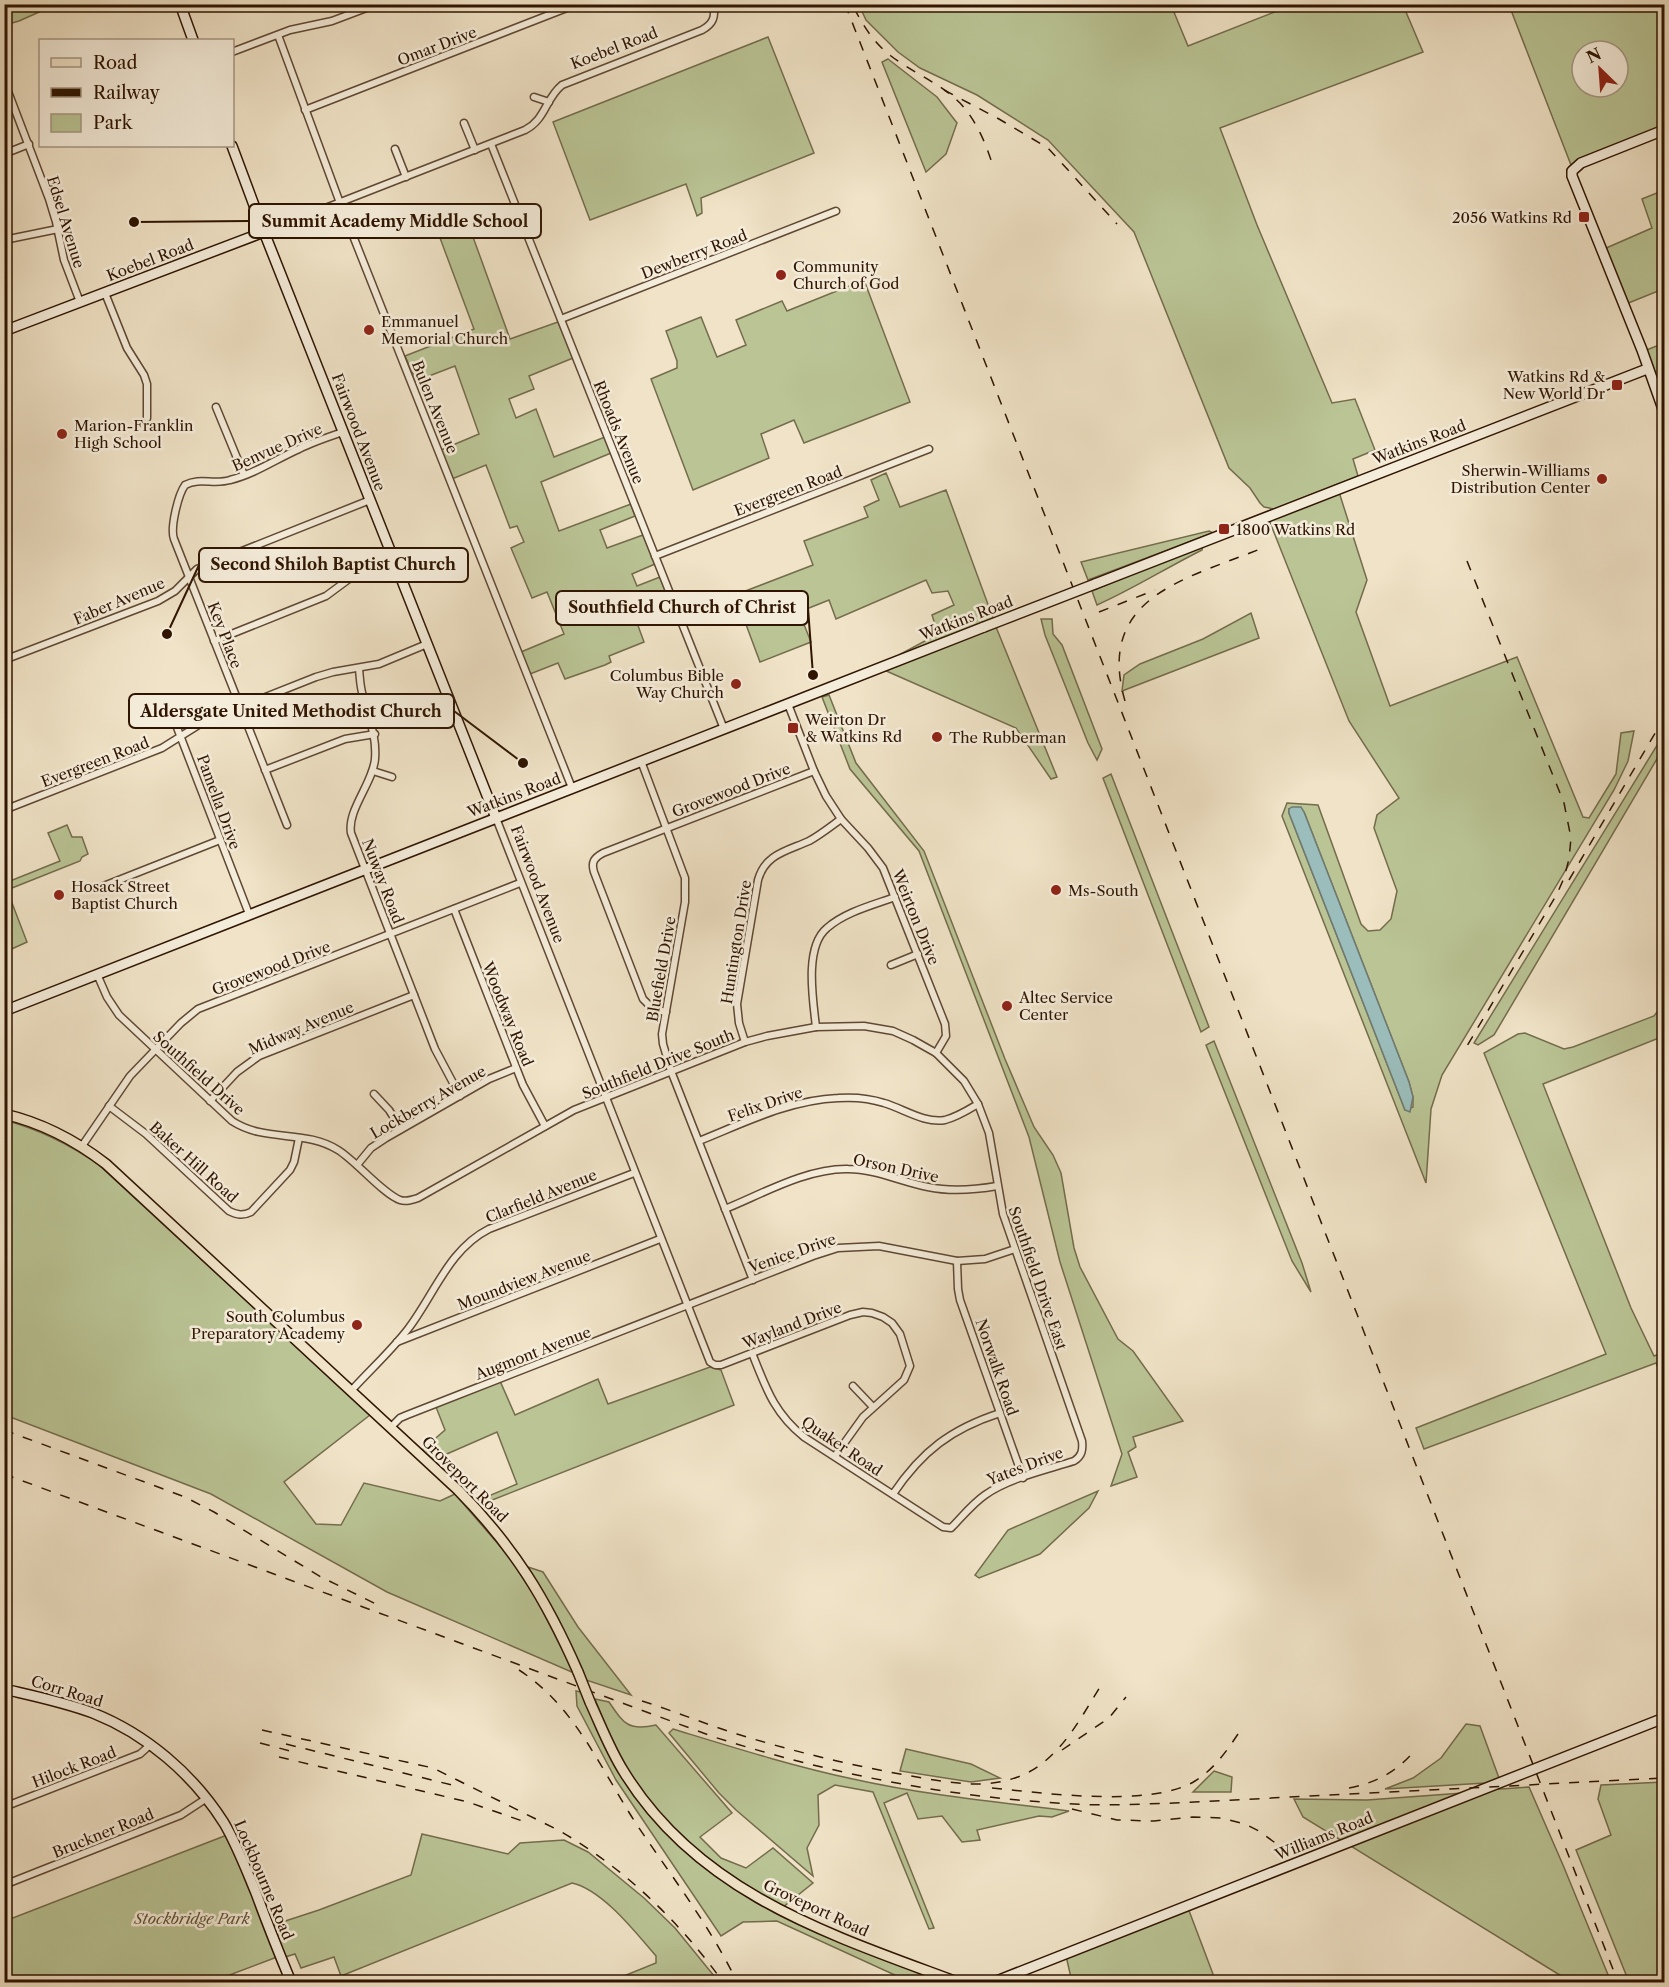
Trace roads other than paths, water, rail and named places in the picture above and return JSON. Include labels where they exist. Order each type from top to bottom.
[{"type":"main road","name":"Groveport Road","points":[[4,1114],[41,1125],[82,1146],[121,1177],[486,1518],[545,1603],[615,1756],[638,1793],[674,1835],[711,1867],[757,1898],[801,1921],[957,1983]]},
{"type":"street","points":[[180,4],[193,39]]},
{"type":"street","points":[[234,51],[307,26],[333,21],[377,4]]},
{"type":"street","name":"Omar Drive","points":[[306,110],[578,4]]},
{"type":"street","name":"Koebel Road","points":[[4,332],[533,126],[540,120],[556,90],[570,81],[702,30],[713,20],[713,4]]},
{"type":"street","name":"Bulen Avenue","points":[[278,35],[340,203],[572,788]]},
{"type":"street","name":"Edsel Avenue","points":[[4,81],[49,199],[64,260],[80,302]]},
{"type":"street","points":[[534,97],[549,102]]},
{"type":"street","points":[[464,123],[475,150]]},
{"type":"street","points":[[1665,130],[1581,163],[1572,171],[1572,176],[1665,412]]},
{"type":"street","points":[[4,154],[29,144]]},
{"type":"street","name":"Rhoads Avenue","points":[[491,144],[724,729]]},
{"type":"street","name":"Fairwood Avenue","points":[[232,147],[604,1097],[707,1357],[712,1364]]},
{"type":"street","points":[[395,149],[406,177]]},
{"type":"street","name":"Dewberry Road","points":[[561,319],[836,212]]},
{"type":"street","points":[[4,240],[58,229]]},
{"type":"street","points":[[105,293],[127,348],[144,375],[147,384],[147,418]]},
{"type":"street","name":"Watkins Road","points":[[4,1011],[365,868],[1647,369]]},
{"type":"street","points":[[216,407],[244,475]]},
{"type":"street","name":"Benvue Drive","points":[[184,485],[197,480],[221,482],[244,475],[268,466],[299,449],[343,432]]},
{"type":"street","name":"Evergreen Road","points":[[655,556],[929,449]]},
{"type":"street","name":"Key Place","points":[[184,485],[172,534],[287,825]]},
{"type":"street","name":"Faber Avenue","points":[[4,660],[162,599],[175,591],[197,569],[370,500]]},
{"type":"street","points":[[214,641],[327,597],[349,579],[394,561]]},
{"type":"street","name":"Evergreen Road","points":[[4,810],[147,755],[205,721],[316,677],[379,664],[427,644]]},
{"type":"street","name":"Nuway Road","points":[[359,669],[362,695],[375,734],[376,750],[373,771],[350,822],[351,833],[440,1060],[460,1095]]},
{"type":"street","name":"Pamella Drive","points":[[166,699],[249,914]]},
{"type":"street","name":"Weirton Drive","points":[[788,704],[826,796],[841,819],[879,862],[895,897],[945,1024],[946,1036],[936,1053]]},
{"type":"street","points":[[265,770],[345,740],[375,734]]},
{"type":"street","name":"Bluefield Drive","points":[[641,761],[685,878],[685,891],[662,1039],[671,1071],[753,1280]]},
{"type":"street","points":[[373,771],[392,777]]},
{"type":"street","name":"Grovewood Drive","points":[[666,1012],[653,1009],[643,999],[592,862],[603,853],[814,771]]},
{"type":"street","name":"Huntington Drive","points":[[745,1042],[739,1023],[737,1004],[761,869],[773,856],[809,841],[841,819]]},
{"type":"street","points":[[96,889],[220,840]]},
{"type":"street","name":"Grovewood Drive","points":[[82,1146],[130,1076],[181,1023],[198,1010],[520,883]]},
{"type":"street","points":[[816,1027],[812,981],[814,954],[823,932],[839,919],[895,897]]},
{"type":"street","name":"Woodway Road","points":[[454,909],[516,1068],[544,1126]]},
{"type":"street","points":[[891,965],[918,954]]},
{"type":"street","name":"Southfield Drive","points":[[97,974],[106,997],[119,1015],[232,1121],[260,1134],[308,1138],[331,1146],[394,1197],[405,1201]]},
{"type":"street","name":"Midway Avenue","points":[[210,1101],[237,1072],[259,1056],[414,995]]},
{"type":"street","name":"Southfield Drive South","points":[[405,1201],[418,1198],[574,1110],[745,1042],[816,1027],[848,1025],[878,1028],[902,1035],[936,1053]]},
{"type":"street","name":"Southfield Drive East","points":[[936,1053],[964,1082],[978,1104],[989,1133],[1003,1214],[1082,1441],[1082,1452]]},
{"type":"street","name":"Lockberry Avenue","points":[[357,1165],[378,1142],[489,1079],[516,1068]]},
{"type":"street","points":[[374,1094],[389,1110],[401,1129]]},
{"type":"street","name":"Felix Drive","points":[[699,1141],[778,1109],[817,1100],[841,1098],[875,1100],[937,1120],[954,1117],[978,1104]]},
{"type":"street","name":"Baker Hill Road","points":[[109,1106],[146,1134],[229,1211],[237,1215],[251,1212],[290,1170],[299,1138]]},
{"type":"street","name":"Orson Drive","points":[[725,1209],[803,1177],[837,1169],[877,1173],[917,1185],[945,1190],[997,1186]]},
{"type":"street","name":"Clarfield Avenue","points":[[351,1391],[396,1343],[419,1314],[455,1256],[470,1240],[489,1229],[634,1173]]},
{"type":"street","name":"Moundview Avenue","points":[[396,1343],[660,1239]]},
{"type":"street","name":"Venice Drive","points":[[687,1305],[838,1248],[879,1246],[957,1261],[985,1259],[1015,1249]]},
{"type":"street","name":"Norwalk Road","points":[[957,1261],[960,1300],[1023,1478]]},
{"type":"street","name":"Augmont Avenue","points":[[391,1427],[407,1415],[687,1305]]},
{"type":"street","name":"Wayland Drive","points":[[712,1364],[722,1365],[850,1315],[863,1312],[872,1313],[888,1320],[896,1328],[909,1361],[907,1376],[901,1384],[873,1407]]},
{"type":"street","name":"Quaker Road","points":[[752,1353],[768,1393],[781,1416],[796,1430],[943,1527],[951,1528]]},
{"type":"street","points":[[835,1456],[853,1429],[873,1407],[853,1386]]},
{"type":"street","points":[[893,1494],[915,1464],[936,1444],[962,1428],[1000,1413]]},
{"type":"street","name":"Yates Drive","points":[[951,1528],[987,1494],[1023,1478],[1074,1461],[1082,1452]]},
{"type":"street","name":"Corr Road","points":[[4,1689],[91,1712],[125,1728],[150,1745]]},
{"type":"street","name":"Williams Road","points":[[994,1983],[1665,1718]]},
{"type":"street","name":"Lockbourne Road","points":[[150,1745],[178,1767],[207,1798],[227,1829],[240,1853],[291,1983]]},
{"type":"street","name":"Hilock Road","points":[[4,1807],[136,1756],[150,1745]]},
{"type":"street","name":"Bruckner Road","points":[[4,1885],[181,1815],[207,1798]]},
{"type":"water","points":[[1292,807],[1301,807],[1304,812],[1409,1082],[1413,1097],[1410,1112],[1405,1110],[1289,813]]},
{"type":"railway","points":[[845,4],[1618,1982]]},
{"type":"railway","points":[[854,8],[879,46],[960,103],[978,130],[991,160]]},
{"type":"railway","points":[[944,90],[1048,148],[1117,224]]},
{"type":"railway","points":[[1125,701],[1119,666],[1123,638],[1135,615],[1154,597],[1177,583],[1260,549]]},
{"type":"railway","points":[[1467,561],[1564,803],[1571,838],[1569,859],[1557,894],[1467,1046]]},
{"type":"railway","points":[[1099,612],[1155,590]]},
{"type":"railway","points":[[1569,880],[1664,718]]},
{"type":"railway","points":[[4,1430],[185,1497],[321,1577],[376,1604]]},
{"type":"railway","points":[[4,1474],[714,1737],[802,1762],[892,1782],[1028,1801],[1111,1805],[1664,1778]]},
{"type":"railway","points":[[519,1670],[556,1702],[586,1741],[637,1825],[703,1921],[737,1982]]},
{"type":"railway","points":[[642,1701],[737,1734],[821,1757],[936,1780],[982,1784],[1012,1779],[1027,1773],[1050,1756],[1077,1724],[1100,1687]]},
{"type":"railway","points":[[1062,1750],[1109,1718],[1126,1697]]},
{"type":"railway","points":[[262,1730],[433,1768],[560,1831],[629,1879],[669,1917],[723,1982]]},
{"type":"railway","points":[[992,1788],[1097,1796],[1152,1794],[1176,1789],[1195,1781],[1214,1766],[1238,1734]]},
{"type":"railway","points":[[260,1743],[294,1752]]},
{"type":"railway","points":[[286,1744],[460,1787]]},
{"type":"railway","points":[[1349,1788],[1386,1775],[1415,1750]]},
{"type":"railway","points":[[279,1757],[468,1802],[528,1823]]},
{"type":"railway","points":[[1072,1809],[1117,1820],[1221,1818],[1245,1824],[1259,1831],[1289,1853]]},
{"type":"place","name":"2056 Watkins Rd","points":[[1584,217]]},
{"type":"place","name":"Summit Academy Middle School","points":[[134,222]]},
{"type":"place","name":"Community Church of God","points":[[781,275]]},
{"type":"place","name":"Emmanuel Memorial Church","points":[[369,330]]},
{"type":"place","name":"Watkins Rd & New World Dr","points":[[1617,385]]},
{"type":"place","name":"Marion-Franklin High School","points":[[62,434]]},
{"type":"place","name":"Sherwin-Williams Distribution Center","points":[[1602,479]]},
{"type":"place","name":"1800 Watkins Rd","points":[[1224,529]]},
{"type":"place","name":"Second Shiloh Baptist Church","points":[[167,634]]},
{"type":"place","name":"Southfield Church of Christ","points":[[813,675]]},
{"type":"place","name":"Columbus Bible Way Church","points":[[736,684]]},
{"type":"place","name":"Weirton Dr & Watkins Rd","points":[[793,728]]},
{"type":"place","name":"The Rubberman","points":[[937,737]]},
{"type":"place","name":"Aldersgate United Methodist Church","points":[[523,763]]},
{"type":"place","name":"Ms-South","points":[[1056,890]]},
{"type":"place","name":"Hosack Street Baptist Church","points":[[59,895]]},
{"type":"place","name":"Altec Service Center","points":[[1007,1006]]},
{"type":"place","name":"South Columbus Preparatory Academy","points":[[357,1325]]},
{"type":"park label","name":"Stockbridge Park","points":[[192,1918]]}]
